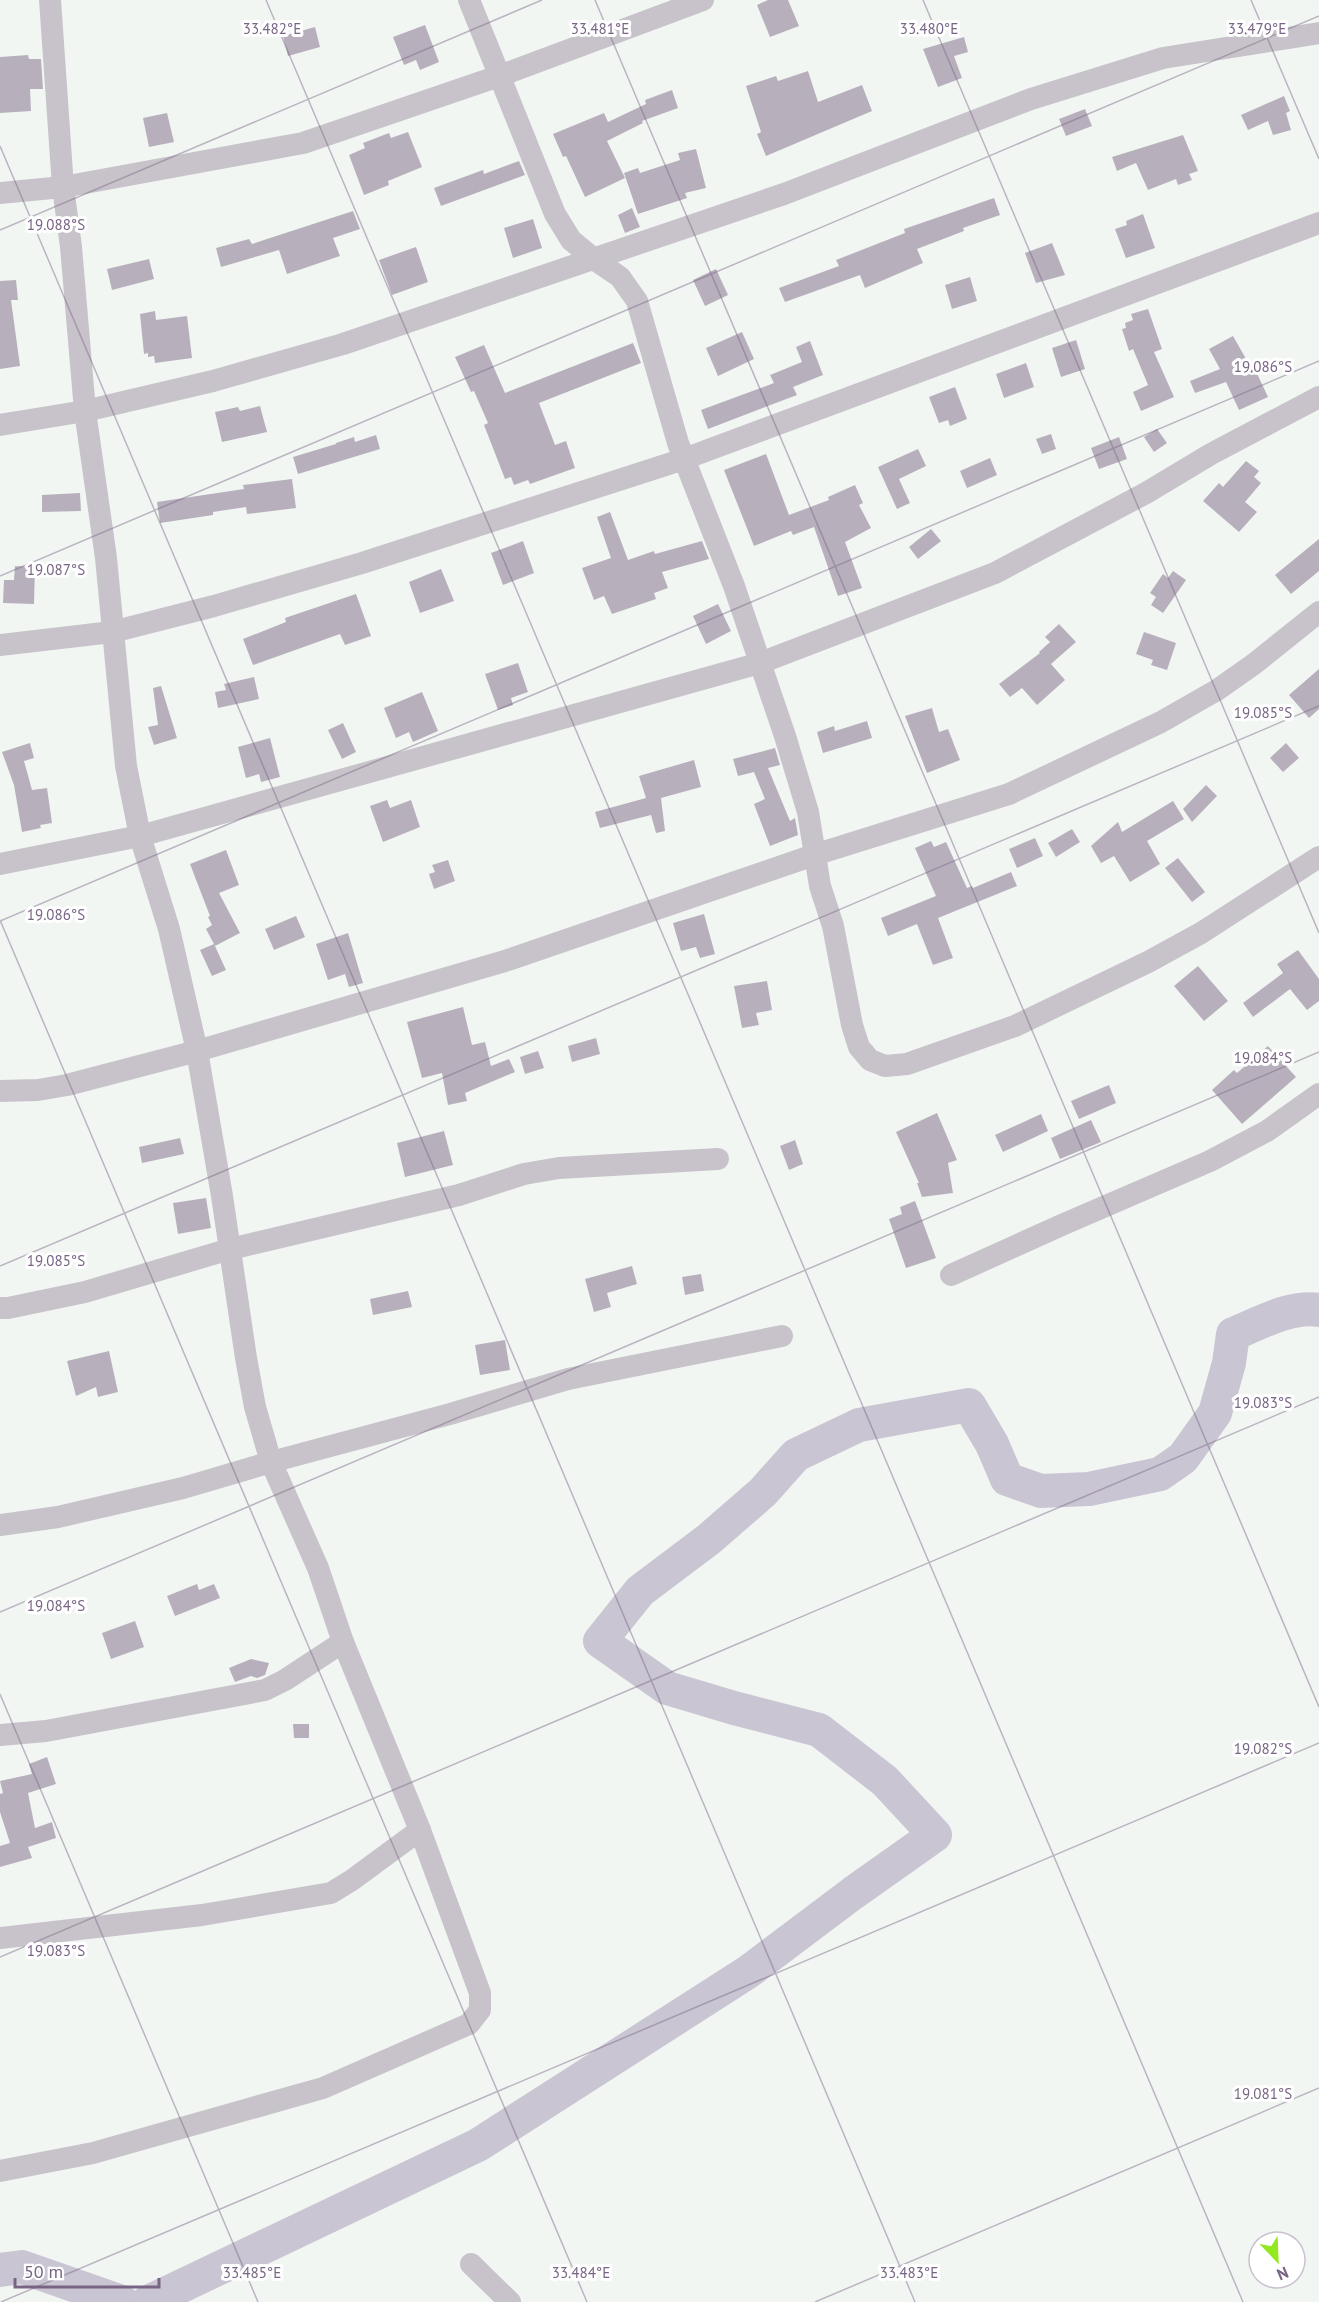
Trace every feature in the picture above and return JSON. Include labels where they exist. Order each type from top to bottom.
[{"type":"street","points":[[0,2171],[93,2153],[323,2088],[469,2024],[480,2010],[480,1993],[420,1830],[343,1642],[318,1568],[271,1462],[255,1407],[197,1051],[169,929],[140,836],[126,766],[106,558],[85,411],[71,247],[63,187],[50,0]]},
{"type":"street","points":[[469,0],[555,214],[571,240],[620,277],[637,301],[684,459],[734,586],[785,736],[808,812],[820,886],[832,926],[859,1047],[870,1060],[885,1066],[907,1064],[1015,1026],[1148,962],[1201,933],[1319,857]]},
{"type":"street","points":[[0,193],[63,187],[303,143],[499,76],[703,0]]},
{"type":"street","points":[[0,425],[85,411],[213,381],[343,344],[784,194],[1031,99],[1163,58],[1319,33]]},
{"type":"street","points":[[0,645],[112,632],[214,606],[362,563],[684,459],[1319,223]]},
{"type":"street","points":[[0,864],[140,836],[760,663],[995,573],[1319,397]]},
{"type":"street","points":[[0,1090],[38,1090],[67,1085],[197,1051],[508,960],[814,855],[1009,794],[1161,722],[1217,690],[1319,612]]},
{"type":"street","points":[[951,1275],[1210,1161],[1267,1131],[1319,1094]]},
{"type":"street","points":[[0,1308],[86,1292],[230,1249],[459,1195],[524,1174],[559,1168],[718,1159]]},
{"type":"street","points":[[0,1525],[58,1516],[183,1488],[568,1379],[782,1336]]},
{"type":"street","points":[[0,1735],[46,1731],[265,1690],[285,1680],[343,1642]]},
{"type":"street","points":[[0,1938],[202,1915],[331,1893],[420,1830]]},
{"type":"street","points":[[471,2264],[510,2302]]},
{"type":"building","points":[[768,0],[788,0],[799,26],[770,37],[757,5]]},
{"type":"building","points":[[425,25],[439,62],[420,70],[416,60],[404,65],[393,37]]},
{"type":"building","points":[[315,27],[320,47],[288,56],[283,36]]},
{"type":"building","points":[[964,37],[968,52],[954,56],[962,78],[938,87],[923,49]]},
{"type":"building","points":[[28,55],[29,59],[41,59],[43,89],[30,89],[31,111],[0,113],[0,57]]},
{"type":"building","points":[[808,71],[818,102],[862,85],[872,111],[766,156],[757,134],[761,132],[746,86],[776,76],[778,81]]},
{"type":"building","points":[[672,90],[678,108],[642,121],[643,123],[607,141],[625,178],[585,197],[553,134],[604,113],[608,122],[646,104],[645,100]]},
{"type":"building","points":[[1284,96],[1290,111],[1286,113],[1291,130],[1273,135],[1268,121],[1248,130],[1241,115]]},
{"type":"building","points":[[1085,109],[1092,126],[1066,136],[1059,119]]},
{"type":"building","points":[[167,113],[174,142],[149,147],[143,118]]},
{"type":"building","points":[[408,132],[422,167],[388,181],[389,185],[364,195],[349,155],[365,148],[363,143],[389,133],[391,138]]},
{"type":"building","points":[[1183,135],[1198,171],[1189,174],[1192,180],[1178,185],[1176,179],[1148,190],[1136,163],[1117,171],[1112,157]]},
{"type":"building","points":[[696,149],[706,188],[685,193],[687,198],[638,214],[624,173],[638,168],[640,173],[680,160],[678,153]]},
{"type":"building","points":[[519,161],[525,175],[441,206],[434,188],[483,170],[484,174]]},
{"type":"building","points":[[994,198],[1000,215],[963,228],[964,231],[917,249],[923,263],[865,288],[860,275],[785,302],[779,288],[839,266],[836,260],[905,233],[904,229]]},
{"type":"building","points":[[632,208],[640,227],[625,233],[618,215]]},
{"type":"building","points":[[353,211],[360,229],[333,238],[340,256],[287,274],[279,250],[221,267],[216,248],[249,239],[252,244]]},
{"type":"building","points":[[1143,214],[1155,248],[1126,258],[1115,229],[1127,225],[1126,221]]},
{"type":"building","points":[[533,219],[542,248],[513,258],[504,228]]},
{"type":"building","points":[[1052,243],[1065,275],[1036,283],[1025,253]]},
{"type":"building","points":[[416,247],[428,282],[392,295],[379,260]]},
{"type":"building","points":[[149,259],[154,279],[112,290],[107,269]]},
{"type":"building","points":[[716,269],[728,295],[705,306],[693,280]]},
{"type":"building","points":[[970,277],[977,301],[952,309],[945,285]]},
{"type":"building","points":[[16,280],[18,300],[11,300],[20,366],[0,369],[0,281]]},
{"type":"building","points":[[1148,309],[1162,349],[1154,352],[1174,397],[1141,411],[1133,392],[1148,385],[1133,349],[1129,351],[1122,329],[1126,328],[1125,323],[1133,320],[1131,314]]},
{"type":"building","points":[[155,311],[156,320],[187,316],[192,358],[155,363],[154,356],[148,357],[148,353],[144,354],[140,314]]},
{"type":"building","points":[[742,332],[754,359],[718,376],[706,348]]},
{"type":"building","points":[[1233,336],[1250,366],[1253,365],[1268,397],[1239,410],[1226,382],[1195,393],[1190,381],[1220,369],[1209,349]]},
{"type":"building","points":[[1076,340],[1085,369],[1061,377],[1052,348]]},
{"type":"building","points":[[810,341],[823,375],[793,387],[797,395],[708,429],[701,410],[774,383],[770,375],[802,362],[796,347]]},
{"type":"building","points":[[633,343],[641,363],[539,403],[555,445],[566,441],[575,468],[530,484],[528,480],[514,485],[511,477],[505,479],[484,425],[488,423],[455,357],[484,345],[505,393]]},
{"type":"building","points":[[1026,363],[1034,387],[1004,398],[996,374]]},
{"type":"building","points":[[955,387],[967,419],[950,426],[948,420],[939,423],[929,397]]},
{"type":"building","points":[[260,406],[267,432],[222,442],[215,412],[238,407],[240,411]]},
{"type":"building","points":[[1157,429],[1167,443],[1154,452],[1144,437]]},
{"type":"building","points":[[1051,434],[1056,449],[1042,454],[1036,439]]},
{"type":"building","points":[[376,435],[380,449],[298,474],[293,457],[354,437],[355,442]]},
{"type":"building","points":[[1119,437],[1127,459],[1099,469],[1091,448]]},
{"type":"building","points":[[918,449],[926,466],[899,479],[910,503],[897,509],[878,467]]},
{"type":"building","points":[[766,454],[789,515],[829,500],[828,497],[855,485],[863,503],[859,505],[871,528],[845,542],[862,588],[838,596],[814,527],[793,535],[791,531],[754,546],[724,470]]},
{"type":"building","points":[[990,458],[997,475],[967,488],[960,471]]},
{"type":"building","points":[[1246,461],[1259,471],[1254,477],[1261,483],[1245,502],[1257,512],[1239,532],[1203,501],[1219,483],[1223,487]]},
{"type":"building","points":[[292,479],[296,508],[247,514],[246,507],[213,512],[213,515],[160,523],[157,502],[244,489],[243,485]]},
{"type":"building","points":[[80,493],[81,511],[42,512],[42,495]]},
{"type":"building","points":[[610,512],[628,560],[654,551],[655,554],[702,541],[709,559],[662,572],[668,588],[654,593],[656,599],[612,614],[604,596],[594,600],[582,568],[611,558],[597,517]]},
{"type":"building","points":[[931,529],[941,541],[918,559],[909,547]]},
{"type":"building","points":[[1319,539],[1319,571],[1291,594],[1275,575]]},
{"type":"building","points":[[523,541],[534,573],[503,585],[491,553]]},
{"type":"building","points":[[15,566],[35,567],[34,604],[3,603],[4,580],[14,580]]},
{"type":"building","points":[[441,569],[454,601],[420,613],[409,582]]},
{"type":"building","points":[[1173,571],[1186,580],[1163,613],[1151,605],[1156,597],[1150,593],[1163,574],[1168,578]]},
{"type":"building","points":[[356,594],[371,636],[345,645],[340,634],[253,665],[243,639],[286,622],[285,618]]},
{"type":"building","points":[[718,604],[731,631],[706,644],[693,616]]},
{"type":"building","points":[[1059,624],[1076,642],[1051,664],[1065,680],[1037,705],[1022,688],[1010,697],[999,684],[1040,653],[1050,642],[1045,637]]},
{"type":"building","points":[[1144,632],[1176,643],[1167,670],[1151,665],[1153,660],[1136,654]]},
{"type":"building","points":[[518,663],[528,692],[511,698],[513,705],[498,710],[485,674]]},
{"type":"building","points":[[1319,669],[1319,709],[1309,718],[1289,695]]},
{"type":"building","points":[[254,677],[259,699],[218,708],[215,692],[226,690],[224,684]]},
{"type":"building","points":[[161,686],[177,738],[154,745],[148,727],[158,725],[153,688]]},
{"type":"building","points":[[422,692],[438,731],[413,742],[409,732],[396,738],[384,708]]},
{"type":"building","points":[[932,708],[939,732],[948,729],[960,760],[927,773],[905,716]]},
{"type":"building","points":[[867,721],[872,738],[823,753],[817,732],[834,726],[835,731]]},
{"type":"building","points":[[343,723],[356,752],[342,759],[328,730]]},
{"type":"building","points":[[270,738],[280,777],[261,782],[259,774],[246,778],[238,747]]},
{"type":"building","points":[[30,743],[34,758],[24,761],[32,790],[47,788],[52,823],[22,832],[14,785],[2,752]]},
{"type":"building","points":[[1286,743],[1299,758],[1283,772],[1270,758]]},
{"type":"building","points":[[775,748],[780,765],[768,768],[790,821],[795,818],[798,835],[770,846],[754,804],[765,799],[754,772],[738,776],[733,759]]},
{"type":"building","points":[[694,760],[701,787],[661,798],[665,831],[656,833],[651,815],[600,828],[595,812],[646,798],[639,776]]},
{"type":"building","points":[[1206,785],[1217,796],[1192,822],[1183,809]]},
{"type":"building","points":[[387,800],[390,808],[411,800],[420,827],[383,842],[370,806]]},
{"type":"building","points":[[1173,801],[1184,819],[1147,841],[1160,864],[1130,882],[1114,856],[1101,863],[1091,846],[1118,822],[1122,832]]},
{"type":"building","points":[[1072,829],[1080,842],[1056,857],[1048,843]]},
{"type":"building","points":[[1035,838],[1043,856],[1017,868],[1009,849]]},
{"type":"building","points":[[931,841],[934,847],[946,842],[967,888],[972,886],[973,888],[1011,872],[1017,886],[938,918],[953,958],[933,965],[917,924],[888,936],[881,918],[936,896],[915,848]]},
{"type":"building","points":[[226,850],[239,885],[219,893],[240,933],[215,946],[206,929],[212,925],[208,917],[210,916],[190,864]]},
{"type":"building","points":[[1178,858],[1205,892],[1192,902],[1165,868]]},
{"type":"building","points":[[448,860],[455,881],[434,889],[429,874],[435,872],[432,865]]},
{"type":"building","points":[[704,914],[715,954],[700,958],[696,947],[681,951],[673,923]]},
{"type":"building","points":[[296,916],[305,937],[274,950],[265,929]]},
{"type":"building","points":[[348,933],[363,983],[349,987],[345,974],[328,980],[316,944]]},
{"type":"building","points":[[214,944],[226,970],[212,976],[200,950]]},
{"type":"building","points":[[1298,950],[1319,979],[1319,1001],[1307,1010],[1290,989],[1253,1017],[1243,1003],[1283,973],[1277,964]]},
{"type":"building","points":[[1198,966],[1228,1001],[1204,1021],[1174,986]]},
{"type":"building","points":[[767,981],[772,1010],[756,1013],[759,1025],[742,1028],[734,986]]},
{"type":"building","points":[[463,1007],[472,1045],[485,1042],[491,1066],[509,1059],[515,1072],[465,1093],[467,1101],[448,1105],[442,1073],[422,1078],[407,1022]]},
{"type":"building","points":[[596,1038],[600,1054],[572,1062],[568,1046]]},
{"type":"building","points":[[1268,1046],[1296,1077],[1242,1124],[1212,1090],[1234,1070],[1237,1073]]},
{"type":"building","points":[[538,1051],[544,1068],[525,1074],[520,1057]]},
{"type":"building","points":[[1109,1085],[1116,1103],[1079,1119],[1071,1101]]},
{"type":"building","points":[[937,1113],[957,1160],[948,1163],[953,1193],[922,1197],[917,1183],[919,1183],[896,1132]]},
{"type":"building","points":[[1041,1114],[1048,1131],[1003,1152],[995,1135]]},
{"type":"building","points":[[1091,1120],[1101,1142],[1060,1159],[1051,1138]]},
{"type":"building","points":[[444,1131],[453,1165],[405,1177],[397,1143]]},
{"type":"building","points":[[180,1138],[184,1154],[142,1163],[139,1147]]},
{"type":"building","points":[[795,1140],[803,1164],[789,1170],[780,1146]]},
{"type":"building","points":[[206,1198],[211,1228],[178,1234],[173,1203]]},
{"type":"building","points":[[915,1201],[936,1258],[906,1268],[889,1219],[902,1214],[900,1207]]},
{"type":"building","points":[[632,1266],[637,1284],[607,1293],[611,1307],[594,1312],[585,1279]]},
{"type":"building","points":[[701,1274],[704,1291],[685,1295],[682,1277]]},
{"type":"building","points":[[408,1291],[412,1307],[373,1315],[370,1299]]},
{"type":"building","points":[[505,1340],[510,1370],[480,1375],[475,1345]]},
{"type":"building","points":[[109,1351],[118,1392],[98,1397],[96,1387],[76,1396],[67,1361]]},
{"type":"building","points":[[197,1584],[199,1590],[214,1584],[220,1598],[175,1616],[167,1596]]},
{"type":"building","points":[[135,1621],[144,1647],[111,1659],[102,1633]]},
{"type":"building","points":[[251,1659],[269,1663],[265,1675],[257,1678],[251,1676],[235,1682],[229,1668]]},
{"type":"building","points":[[293,1724],[309,1724],[309,1738],[294,1738]]},
{"type":"building","points":[[47,1757],[56,1784],[28,1793],[35,1828],[52,1822],[56,1838],[28,1847],[32,1858],[0,1867],[0,1846],[10,1843],[0,1812],[0,1794],[3,1793],[0,1781],[32,1774],[29,1764]]},
{"type":"waterway","points":[[148,2302],[478,2145],[748,1972],[935,1835],[885,1781],[819,1730],[667,1688],[600,1641],[640,1591],[709,1539],[763,1492],[796,1455],[859,1425],[969,1405],[992,1444],[1007,1479],[1041,1491],[1089,1489],[1160,1474],[1183,1458],[1215,1413],[1229,1363],[1233,1334],[1286,1313],[1297,1310],[1319,1310]]},
{"type":"waterway","points":[[0,2270],[22,2267],[122,2302]]}]
